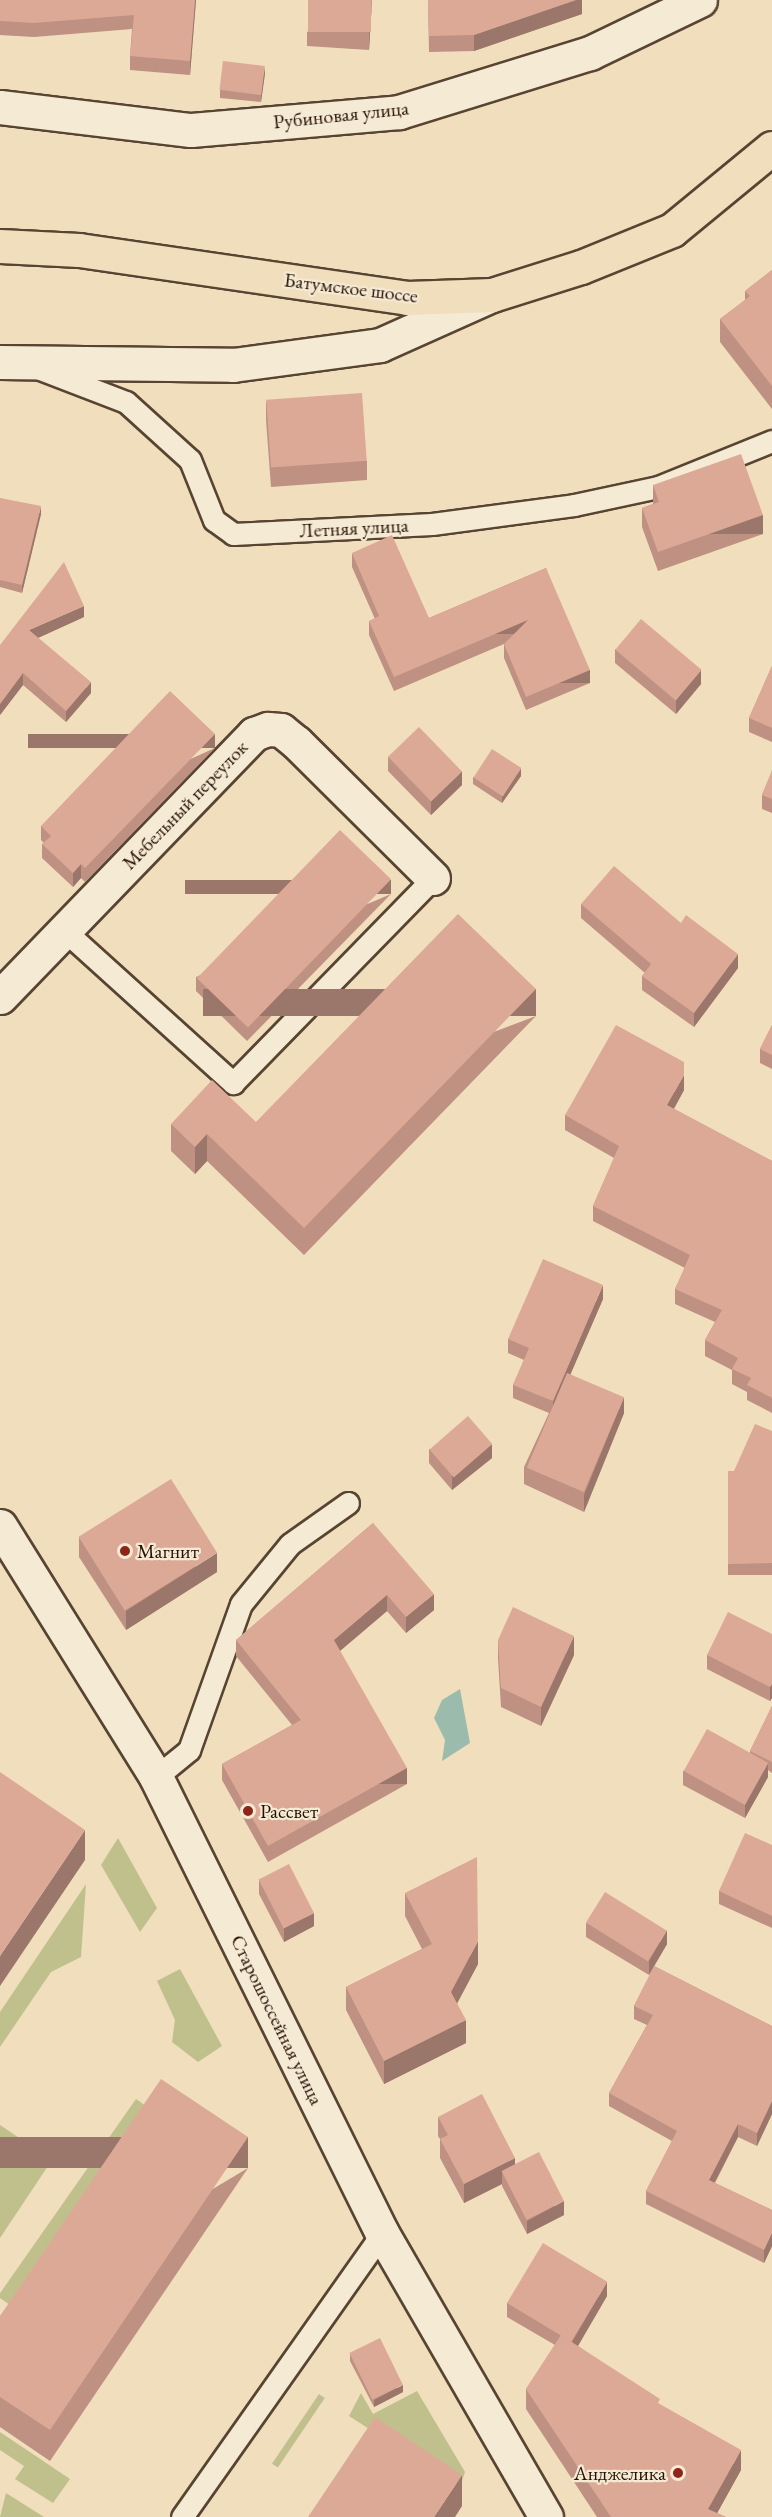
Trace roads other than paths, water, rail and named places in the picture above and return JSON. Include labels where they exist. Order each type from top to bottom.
[{"type":"highway","name":"Батумское шоссе","points":[[0,246],[102,253],[407,298],[492,295],[581,267],[672,230],[772,148]]},
{"type":"street","name":"Рубиновая улица","points":[[0,107],[192,130],[399,112],[590,53],[700,0]]},
{"type":"street","points":[[9,362],[233,365],[369,346],[492,295]]},
{"type":"street","name":"Мебельный переулок","points":[[0,998],[254,734],[268,729],[296,742],[433,878]]},
{"type":"street","name":"Старошоссейная улица","points":[[4,1545],[156,1777],[382,2233],[546,2517]]},
{"type":"lane","name":"Летняя улица","points":[[9,362],[126,402],[190,460],[214,520],[233,534],[432,524],[574,505],[658,486],[772,441]]},
{"type":"lane","points":[[64,931],[232,1083],[433,878]]},
{"type":"lane","points":[[156,1777],[189,1750],[241,1604],[290,1544],[348,1503]]},
{"type":"lane","points":[[182,2517],[382,2233]]},
{"type":"place","name":"Магнит","points":[[125,1551]]},
{"type":"place","name":"Рассвет","points":[[248,1811]]},
{"type":"place","name":"Анджелика","points":[[678,2473]]}]
